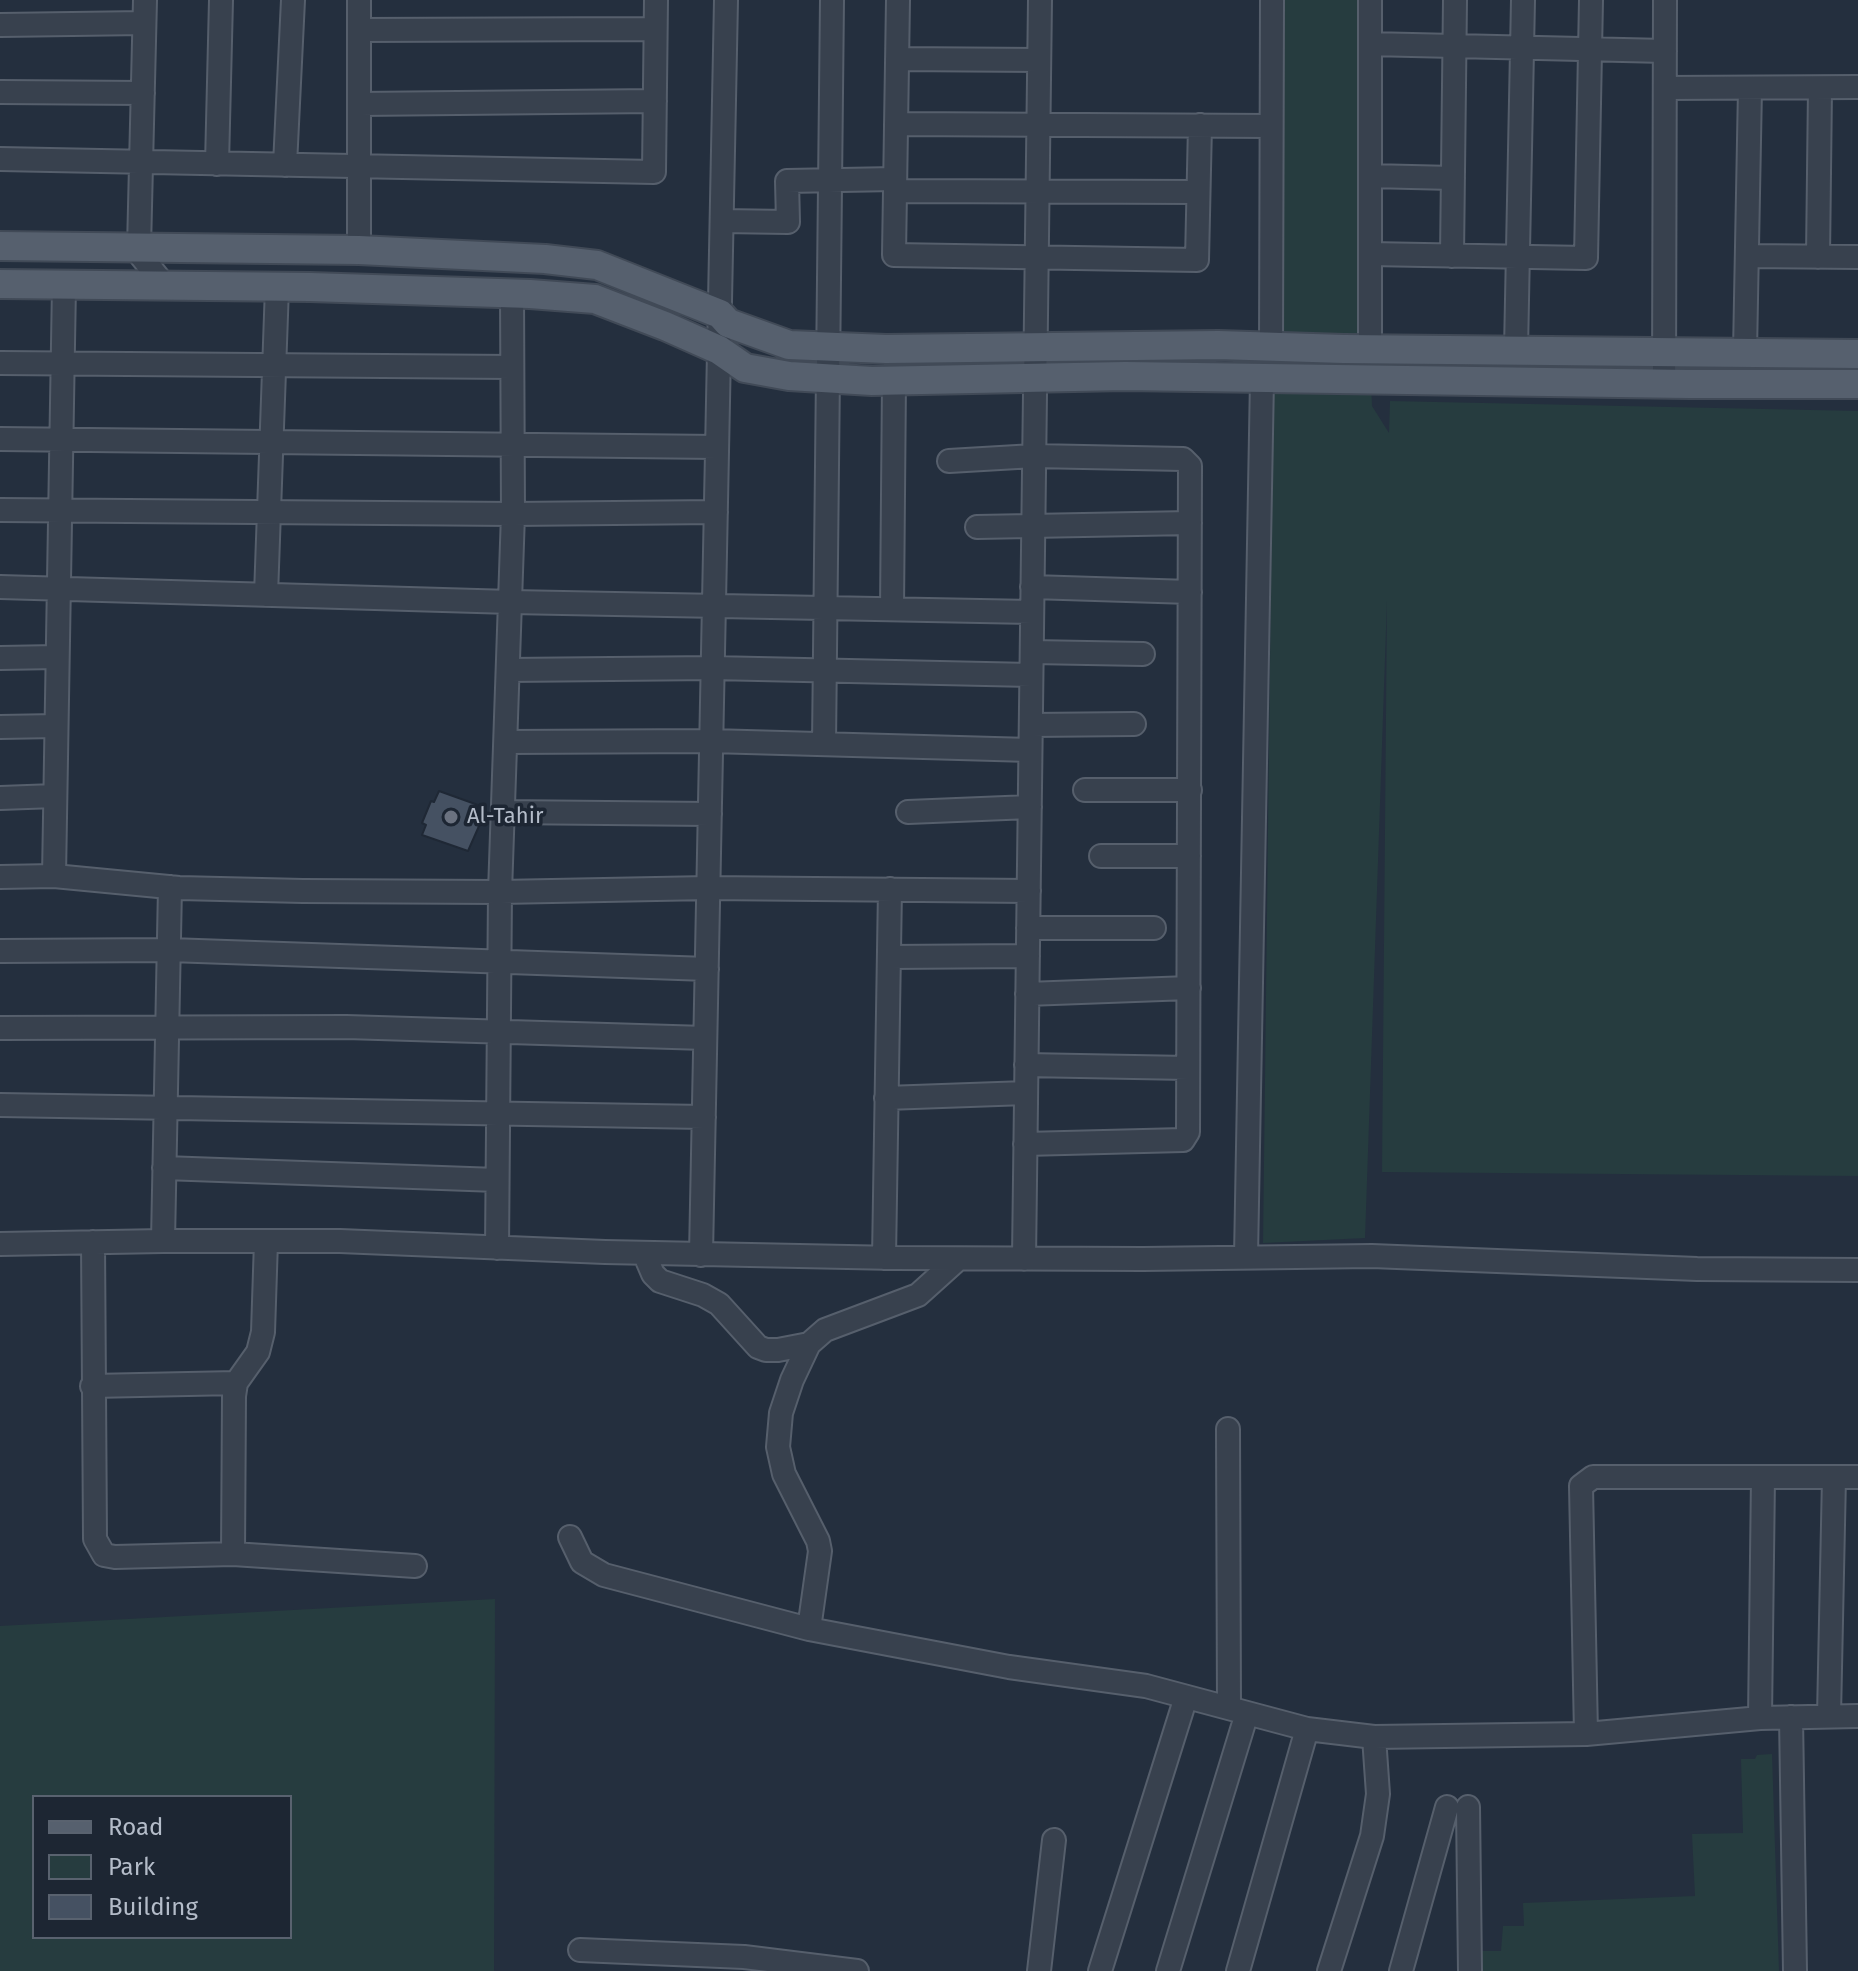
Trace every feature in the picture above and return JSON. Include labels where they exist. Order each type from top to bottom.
[{"type":"main road","points":[[0,246],[359,250],[545,259],[597,265],[720,314],[728,323],[789,345],[886,349],[1218,345],[1858,354]]},
{"type":"main road","points":[[0,284],[277,287],[512,293],[595,299],[719,350],[745,368],[789,376],[894,380],[1035,377],[1858,384]]},
{"type":"street","points":[[145,0],[139,248],[141,256],[165,286]]},
{"type":"street","points":[[217,164],[221,0]]},
{"type":"street","points":[[285,165],[293,0]]},
{"type":"street","points":[[359,0],[359,250]]},
{"type":"street","points":[[0,159],[654,172],[656,0]]},
{"type":"street","points":[[701,1255],[726,0]]},
{"type":"street","points":[[824,744],[832,0]]},
{"type":"street","points":[[898,0],[894,255],[1197,260],[1200,125]]},
{"type":"street","points":[[1024,1259],[1040,0]]},
{"type":"street","points":[[1271,347],[1272,0]]},
{"type":"street","points":[[1370,0],[1370,349]]},
{"type":"street","points":[[1452,256],[1455,0]]},
{"type":"street","points":[[1516,350],[1523,0]]},
{"type":"street","points":[[1370,254],[1586,258],[1591,0]]},
{"type":"street","points":[[1664,384],[1665,0]]},
{"type":"street","points":[[0,25],[144,23]]},
{"type":"street","points":[[359,30],[655,29]]},
{"type":"street","points":[[1370,44],[1665,51]]},
{"type":"street","points":[[897,59],[1039,60]]},
{"type":"street","points":[[1665,88],[1858,87]]},
{"type":"street","points":[[1745,352],[1750,88]]},
{"type":"street","points":[[1818,257],[1820,88]]},
{"type":"street","points":[[0,92],[143,93]]},
{"type":"street","points":[[359,104],[655,101]]},
{"type":"street","points":[[896,124],[1271,126]]},
{"type":"street","points":[[1370,176],[1453,178]]},
{"type":"street","points":[[722,221],[788,222],[787,181],[831,180],[1037,191],[1198,192]]},
{"type":"street","points":[[1747,256],[1858,257]]},
{"type":"street","points":[[54,876],[64,285]]},
{"type":"street","points":[[266,595],[277,287]]},
{"type":"street","points":[[497,1248],[500,892],[513,514],[512,293]]},
{"type":"street","points":[[0,363],[512,367]]},
{"type":"street","points":[[1246,1257],[1262,379]]},
{"type":"street","points":[[892,609],[894,380]]},
{"type":"street","points":[[0,439],[717,447]]},
{"type":"street","points":[[949,461],[1034,456],[1183,459],[1190,466],[1188,1132],[1183,1140],[1025,1144]]},
{"type":"street","points":[[0,510],[513,514],[716,512]]},
{"type":"street","points":[[977,527],[1190,523]]},
{"type":"street","points":[[0,587],[511,602],[1032,612]]},
{"type":"street","points":[[1032,587],[1190,592]]},
{"type":"street","points":[[1032,652],[1143,654]]},
{"type":"street","points":[[0,658],[57,657]]},
{"type":"street","points":[[509,670],[713,668],[1031,675]]},
{"type":"street","points":[[1031,725],[1134,724]]},
{"type":"street","points":[[0,727],[56,726]]},
{"type":"street","points":[[506,742],[711,741],[1030,750]]},
{"type":"street","points":[[1085,790],[1190,790]]},
{"type":"street","points":[[0,798],[55,796]]},
{"type":"street","points":[[908,812],[1030,807]]},
{"type":"street","points":[[503,812],[710,814]]},
{"type":"street","points":[[1101,856],[1189,856]]},
{"type":"street","points":[[0,877],[54,876],[170,887],[500,892],[708,888],[1029,891]]},
{"type":"street","points":[[163,1241],[170,887]]},
{"type":"street","points":[[884,1258],[890,889]]},
{"type":"street","points":[[1028,928],[1154,928]]},
{"type":"street","points":[[0,951],[170,950],[707,969]]},
{"type":"street","points":[[889,957],[1028,956]]},
{"type":"street","points":[[1027,994],[1189,988]]},
{"type":"street","points":[[0,1028],[346,1027],[705,1038]]},
{"type":"street","points":[[1026,1065],[1188,1068]]},
{"type":"street","points":[[886,1098],[1026,1093]]},
{"type":"street","points":[[0,1105],[704,1117]]},
{"type":"street","points":[[164,1168],[497,1180]]},
{"type":"street","points":[[0,1244],[266,1241],[701,1255],[958,1259],[1372,1256],[1697,1269],[1858,1270]]},
{"type":"street","points":[[233,1554],[234,1396],[236,1383],[258,1352],[263,1332],[266,1241]]},
{"type":"street","points":[[93,1242],[95,1539],[104,1555],[233,1554],[415,1566]]},
{"type":"street","points":[[644,1253],[653,1274],[660,1281],[703,1295],[719,1304],[758,1347],[778,1350],[809,1344]]},
{"type":"street","points":[[809,1629],[820,1551],[818,1541],[784,1474],[778,1447],[781,1413],[792,1380],[809,1344],[825,1330],[918,1295],[958,1259]]},
{"type":"street","points":[[92,1386],[236,1383]]},
{"type":"street","points":[[1168,1971],[1238,1711],[1228,1429]]},
{"type":"street","points":[[1586,1734],[1581,1486],[1593,1477],[1858,1477]]},
{"type":"street","points":[[1760,1718],[1763,1477]]},
{"type":"street","points":[[1829,1716],[1834,1477]]},
{"type":"street","points":[[570,1537],[582,1562],[604,1575],[809,1629],[1009,1667],[1146,1686],[1307,1729],[1374,1737],[1586,1734],[1760,1718],[1858,1716]]},
{"type":"street","points":[[1100,1971],[1186,1697]]},
{"type":"street","points":[[1791,1717],[1795,1971]]},
{"type":"street","points":[[1238,1971],[1307,1729]]},
{"type":"street","points":[[1329,1971],[1372,1836],[1378,1794],[1374,1737]]},
{"type":"street","points":[[1401,1971],[1458,1807],[1470,1971]]},
{"type":"street","points":[[1039,1971],[1054,1840]]},
{"type":"street","points":[[580,1950],[744,1957],[857,1971]]},
{"type":"green space","points":[[1278,0],[1366,0],[1366,255],[1372,406],[1389,433],[1390,401],[1858,411],[1858,1176],[1382,1172],[1387,600],[1365,1238],[1263,1243]]},
{"type":"green space","points":[[495,1599],[494,1971],[0,1971],[0,1626]]},
{"type":"green space","points":[[1772,1754],[1779,1971],[1481,1971],[1480,1951],[1501,1951],[1503,1926],[1524,1926],[1523,1903],[1695,1896],[1692,1834],[1743,1833],[1741,1759]]},
{"type":"building","points":[[439,791],[478,805],[475,814],[483,817],[468,851],[422,835],[426,825],[422,823]]},
{"type":"place","name":"Al-Tahir","points":[[451,817]]}]
